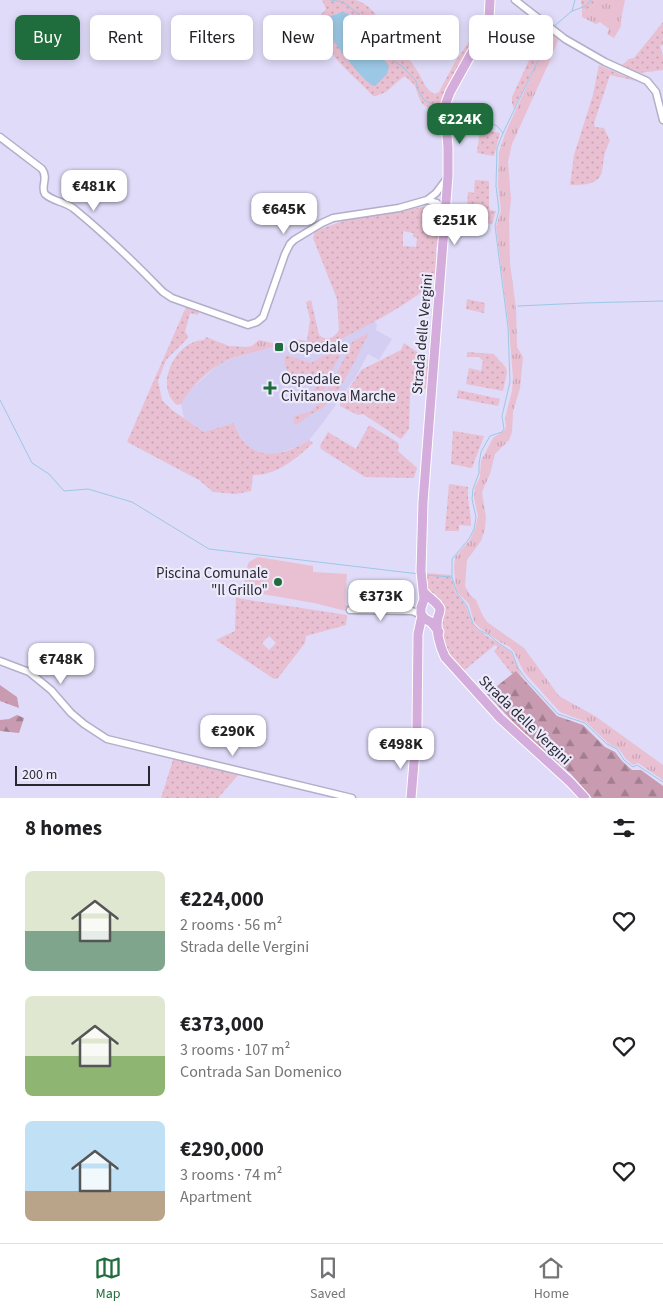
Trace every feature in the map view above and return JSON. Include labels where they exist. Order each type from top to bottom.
[{"type":"main road","name":"Strada delle Vergini","points":[[490,0],[489,19],[486,27],[450,92],[444,114],[448,147],[448,176],[424,502],[421,574],[423,591],[426,614],[438,632],[441,650],[445,657],[500,718],[585,798]]},
{"type":"main road","points":[[423,591],[434,601]]},
{"type":"main road","points":[[411,798],[417,727],[418,634],[426,614],[427,601],[434,601]]},
{"type":"main road","name":"Strada delle Vergini","points":[[426,614],[440,609],[434,601]]},
{"type":"street","points":[[515,0],[552,28],[605,62],[651,84],[656,92],[663,120]]},
{"type":"street","points":[[0,137],[42,169],[46,176],[43,189],[46,194],[78,212],[108,238],[163,292],[172,298],[248,325],[257,322],[263,317],[285,254],[294,240],[333,218],[399,208],[427,200],[436,193],[448,176]]},
{"type":"street","points":[[436,193],[447,197]]},
{"type":"street","points":[[437,203],[447,197]]},
{"type":"street","points":[[427,200],[437,203],[446,212]]},
{"type":"street","points":[[350,610],[426,614]]},
{"type":"street","points":[[0,661],[29,672],[52,690],[71,713],[107,739],[352,798]]},
{"type":"shaded area","name":"Ospedale Civitanova Marche","points":[[374,321],[377,324],[376,330],[392,339],[379,360],[368,354],[355,378],[322,424],[309,440],[299,446],[279,453],[262,453],[253,450],[245,443],[234,423],[204,432],[184,418],[181,404],[187,393],[219,364],[233,358],[281,345],[312,354]]},
{"type":"green space","points":[[322,0],[355,0],[366,5],[376,15],[337,13],[333,15],[321,15],[326,9]]},
{"type":"green space","points":[[581,0],[596,0],[585,11],[582,10]]},
{"type":"green space","points":[[596,0],[625,0],[621,26],[614,38],[607,34],[609,29],[600,22],[596,24],[582,17],[582,10],[585,11],[591,7]]},
{"type":"green space","points":[[663,22],[663,45],[660,46],[663,56],[663,70],[639,73],[622,65],[629,59],[634,58]]},
{"type":"green space","points":[[555,30],[559,38],[553,53],[553,31]]},
{"type":"green space","points":[[333,39],[343,52],[343,60],[349,60],[363,78],[378,60],[410,60],[426,87],[435,94],[439,92],[455,62],[459,60],[459,56],[469,42],[469,50],[437,112],[434,112],[432,108],[422,103],[415,86],[406,77],[403,77],[386,92],[373,96],[333,55]]},
{"type":"green space","points":[[529,60],[538,60],[514,109],[512,97]]},
{"type":"green space","points":[[538,60],[550,60],[512,144],[508,162],[511,199],[509,219],[510,263],[516,309],[517,347],[523,357],[520,388],[513,412],[512,432],[509,440],[495,454],[490,474],[482,493],[486,517],[485,529],[481,541],[467,560],[465,586],[470,595],[476,600],[487,622],[524,648],[559,696],[595,716],[663,765],[663,780],[638,763],[633,765],[619,749],[608,743],[586,722],[560,712],[524,672],[510,647],[500,642],[474,622],[469,604],[458,593],[456,588],[455,557],[470,540],[478,516],[474,498],[475,487],[480,477],[481,461],[493,438],[505,430],[505,418],[512,391],[513,378],[509,328],[496,227],[501,210],[498,186],[499,152],[505,134]]},
{"type":"green space","points":[[599,65],[636,81],[610,75],[594,123],[595,127],[604,128],[610,141],[606,150],[602,173],[594,182],[570,185],[574,155],[593,95]]},
{"type":"green space","points":[[480,129],[500,133],[494,156],[477,153]]},
{"type":"green space","points":[[475,180],[489,181],[489,210],[496,211],[492,224],[476,223],[477,210],[467,209],[468,192],[474,193]]},
{"type":"green space","points":[[435,205],[441,212],[438,246],[436,247],[436,253],[439,255],[435,278],[414,298],[359,330],[312,354],[292,348],[295,339],[307,341],[310,320],[306,302],[311,300],[319,335],[324,338],[330,338],[339,330],[337,299],[313,238],[315,231],[349,219]],"holes":[[[403,231],[413,233],[413,237],[417,238],[416,247],[403,246]]]},
{"type":"green space","points":[[467,299],[485,303],[484,313],[466,309]]},
{"type":"green space","points":[[186,307],[199,311],[198,315],[190,313],[185,332],[188,336],[187,339],[166,360],[158,381],[162,400],[172,410],[204,432],[234,423],[239,435],[247,444],[255,450],[265,453],[287,451],[309,440],[313,443],[286,465],[270,473],[253,475],[251,491],[236,494],[213,492],[199,480],[127,442]]},
{"type":"green space","points":[[368,333],[349,372],[333,397],[323,408],[295,425],[293,417],[311,411],[320,402],[334,379],[352,342]]},
{"type":"green space","points":[[206,337],[229,346],[246,347],[251,353],[232,358],[217,366],[196,384],[181,404],[177,405],[170,397],[167,387],[171,365],[185,347],[194,342],[204,340]]},
{"type":"green space","points":[[259,340],[281,345],[251,353],[246,347],[252,346]]},
{"type":"green space","points":[[404,343],[430,361],[428,388],[410,395],[409,429],[401,439],[363,414],[358,415],[340,406],[340,403],[361,370],[401,350]]},
{"type":"green space","points":[[341,346],[343,349],[333,369],[311,387],[306,373],[289,378],[284,360],[286,355],[311,363]]},
{"type":"green space","points":[[467,352],[494,354],[507,372],[503,391],[466,384],[469,368],[481,371],[483,361],[479,357],[467,357]]},
{"type":"green space","points":[[328,379],[330,380],[327,386],[313,403],[308,401],[314,389]]},
{"type":"green space","points":[[458,390],[500,399],[498,406],[457,398]]},
{"type":"green space","points":[[369,425],[397,442],[399,445],[398,451],[417,468],[414,478],[365,477],[321,449],[320,446],[328,432],[356,449]]},
{"type":"green space","points":[[453,431],[484,436],[472,468],[451,464]]},
{"type":"green space","points":[[449,484],[468,487],[471,526],[459,525],[459,531],[445,531]]},
{"type":"green space","points":[[258,557],[313,566],[313,572],[347,574],[345,605],[350,606],[350,612],[314,603],[246,591],[244,575],[249,562]]},
{"type":"green space","points":[[424,573],[451,575],[456,593],[466,606],[472,623],[478,630],[511,652],[522,677],[516,671],[512,674],[494,651],[498,647],[495,645],[461,673],[451,661],[444,647],[440,623],[426,586]]},
{"type":"green space","points":[[236,598],[347,615],[346,625],[306,636],[305,643],[278,678],[274,679],[216,640],[235,631]],"holes":[[[269,636],[276,643],[269,650],[262,643]]]},
{"type":"green space","points":[[516,671],[557,716],[583,725],[605,747],[615,752],[632,770],[641,770],[663,786],[663,798],[592,798],[571,774],[519,728],[487,694]]},
{"type":"green space","points":[[0,685],[17,697],[19,708],[0,701]]},
{"type":"green space","points":[[17,715],[24,718],[19,733],[0,731],[0,720],[9,719]]},
{"type":"green space","points":[[174,757],[239,774],[218,798],[161,798]]},
{"type":"water","points":[[343,12],[350,15],[343,15],[343,53],[333,39],[333,15]]},
{"type":"water","points":[[349,60],[384,60],[389,66],[387,74],[375,86],[363,78]]},
{"type":"waterway","points":[[331,0],[343,2],[360,15],[395,62],[402,66],[416,81],[418,90],[424,100],[442,109]]},
{"type":"waterway","points":[[572,11],[575,0]]},
{"type":"waterway","points":[[553,27],[572,11],[586,6],[591,0]]},
{"type":"waterway","points":[[538,60],[497,148],[496,186],[499,210],[495,226],[508,327],[510,382],[502,416],[504,429],[502,432],[490,436],[481,452],[479,473],[473,489],[472,499],[476,517],[474,529],[469,539],[452,559],[452,577],[457,593],[467,606],[473,624],[512,652],[518,668],[525,678],[558,714],[585,723],[607,744],[617,749],[624,760],[633,767],[637,765],[663,782]]},
{"type":"waterway","points":[[448,112],[492,124],[497,126],[503,133]]},
{"type":"waterway","points":[[518,306],[663,301]]},
{"type":"waterway","points":[[0,400],[32,463],[49,474],[64,491],[88,489],[132,502],[209,549],[419,574]]},
{"type":"waterway","points":[[425,575],[451,577]]},
{"type":"place","name":"Ospedale","points":[[279,347]]},
{"type":"place","name":"Ospedale Civitanova Marche","points":[[270,388]]},
{"type":"place","name":"Piscina Comunale \"Il Grillo\"","points":[[278,582]]}]
